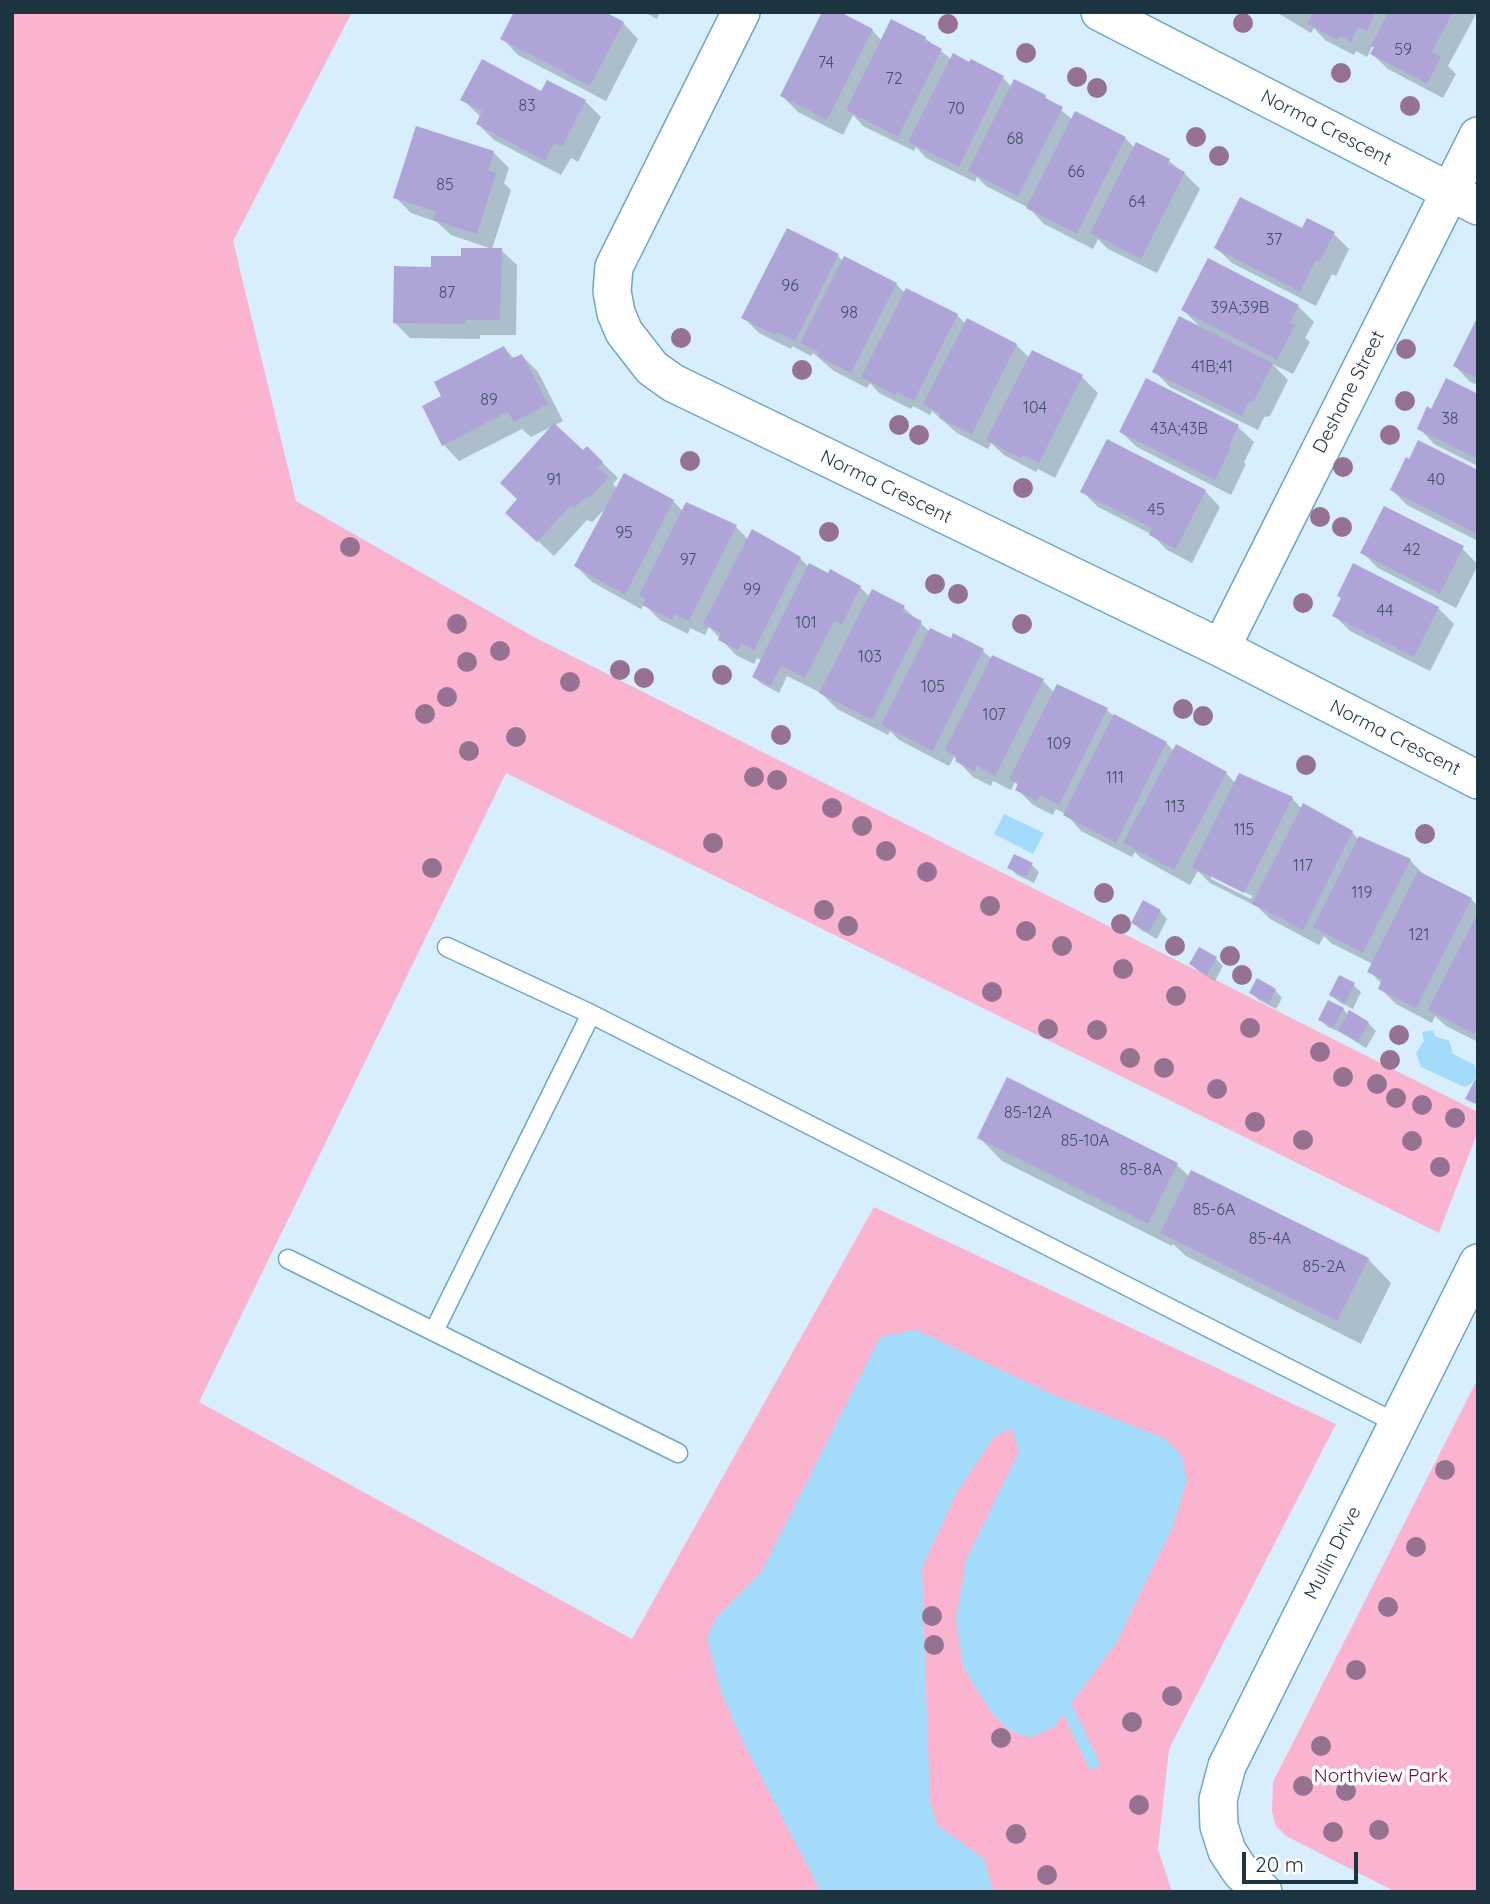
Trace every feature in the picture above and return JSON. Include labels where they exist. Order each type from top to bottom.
[{"type":"street","name":"Norma Crescent","points":[[741,12],[614,267],[612,291],[616,313],[624,332],[652,368],[673,383],[1221,648],[1478,780]]},
{"type":"street","name":"Norma Crescent","points":[[1100,12],[1464,198]]},
{"type":"street","name":"Deshane Street","points":[[1221,648],[1464,198],[1478,136]]},
{"type":"street","name":"Mullin Drive","points":[[1263,1892],[1241,1871],[1227,1851],[1219,1826],[1218,1800],[1227,1766],[1478,1263]]},
{"type":"lane","points":[[447,947],[591,1014],[1398,1424]]},
{"type":"lane","points":[[434,1331],[591,1014]]},
{"type":"lane","points":[[288,1259],[678,1453]]},
{"type":"green space","points":[[12,12],[352,12],[233,241],[296,501],[534,637],[1478,1112],[1478,1131],[1439,1233],[506,773],[199,1402],[632,1639],[874,1207],[1336,1424],[1169,1749],[1158,1849],[1172,1892],[12,1892]]},
{"type":"green space","name":"Northview Park","points":[[1478,1378],[1478,1892],[1396,1892],[1286,1836],[1276,1826],[1272,1812],[1273,1782]]},
{"type":"water","points":[[1004,814],[1044,833],[1033,854],[994,834]]},
{"type":"water","points":[[1433,1030],[1435,1036],[1449,1041],[1453,1054],[1475,1065],[1477,1074],[1472,1083],[1464,1087],[1421,1067],[1416,1053],[1424,1041],[1422,1032]]},
{"type":"water","points":[[916,1330],[1054,1395],[1164,1438],[1182,1456],[1187,1481],[1173,1526],[1117,1642],[1054,1727],[1030,1738],[1007,1729],[989,1709],[963,1667],[956,1619],[966,1560],[1019,1452],[1012,1429],[995,1436],[957,1492],[922,1568],[930,1802],[937,1825],[984,1859],[993,1892],[821,1892],[745,1746],[722,1695],[707,1639],[716,1618],[762,1571],[880,1337]]},
{"type":"building","points":[[514,12],[605,12],[624,22],[590,86],[500,39]]},
{"type":"building","points":[[822,12],[840,12],[873,29],[827,120],[780,96]]},
{"type":"building","points":[[1313,12],[1376,12],[1367,31],[1358,27],[1351,42],[1340,36],[1338,40],[1307,24]]},
{"type":"building","points":[[1388,12],[1453,12],[1432,52],[1441,57],[1427,84],[1370,54],[1374,47],[1371,46]]},
{"type":"building","points":[[891,19],[926,37],[925,40],[942,49],[898,137],[846,110]]},
{"type":"building","points":[[953,53],[1004,76],[959,167],[908,142]]},
{"type":"building","points":[[482,59],[541,91],[547,80],[586,100],[562,147],[554,143],[545,161],[476,124],[482,111],[460,100]]},
{"type":"building","points":[[1014,79],[1063,107],[1018,196],[968,171]]},
{"type":"building","points":[[1075,111],[1126,137],[1077,234],[1026,208]]},
{"type":"building","points":[[416,126],[494,151],[488,170],[496,173],[477,234],[433,220],[436,211],[393,198]]},
{"type":"building","points":[[1136,142],[1170,159],[1168,164],[1185,172],[1141,259],[1090,233]]},
{"type":"building","points":[[1240,197],[1302,228],[1307,218],[1335,232],[1320,261],[1316,260],[1300,292],[1214,248]]},
{"type":"building","points":[[787,228],[839,254],[795,341],[776,332],[775,335],[741,318]]},
{"type":"building","points":[[461,248],[502,248],[500,320],[465,320],[465,324],[393,323],[394,266],[431,267],[431,256],[461,256]]},
{"type":"building","points":[[844,256],[897,283],[851,373],[817,356],[819,352],[800,343]]},
{"type":"building","points":[[1208,258],[1299,305],[1290,323],[1295,325],[1277,360],[1181,310]]},
{"type":"building","points":[[906,288],[958,314],[914,401],[897,392],[895,395],[861,377]]},
{"type":"building","points":[[1179,316],[1273,363],[1254,401],[1249,402],[1242,416],[1152,372]]},
{"type":"building","points":[[1478,316],[1478,379],[1453,366]]},
{"type":"building","points":[[967,318],[1017,344],[972,434],[939,418],[941,414],[923,404]]},
{"type":"building","points":[[504,346],[511,359],[522,354],[548,404],[514,422],[508,412],[442,446],[422,406],[441,396],[434,382]]},
{"type":"building","points":[[1032,350],[1083,375],[1039,463],[1022,455],[1020,458],[986,440]]},
{"type":"building","points":[[1146,378],[1239,425],[1215,480],[1119,432]]},
{"type":"building","points":[[1446,378],[1478,394],[1478,459],[1417,429],[1427,406],[1431,409]]},
{"type":"building","points":[[554,423],[583,450],[587,446],[603,462],[598,468],[609,477],[589,498],[586,497],[575,507],[571,505],[537,542],[505,513],[517,499],[500,483]]},
{"type":"building","points":[[1107,439],[1206,490],[1176,549],[1149,535],[1152,528],[1080,492]]},
{"type":"building","points":[[1418,440],[1478,470],[1478,528],[1475,533],[1390,490],[1406,457],[1409,459]]},
{"type":"building","points":[[624,473],[674,500],[625,595],[574,566]]},
{"type":"building","points":[[686,502],[737,525],[689,621],[674,614],[672,620],[642,605],[645,599],[639,595]]},
{"type":"building","points":[[1384,506],[1464,546],[1440,594],[1360,553]]},
{"type":"building","points":[[752,529],[801,557],[754,650],[741,643],[738,650],[718,640],[721,633],[703,624]]},
{"type":"building","points":[[809,563],[828,573],[830,569],[861,586],[842,625],[834,621],[805,678],[781,666],[771,686],[752,677]]},
{"type":"building","points":[[1353,563],[1439,607],[1414,657],[1332,616],[1341,598],[1337,596]]},
{"type":"building","points":[[872,589],[905,606],[902,611],[922,621],[872,720],[819,693]]},
{"type":"building","points":[[930,628],[951,638],[953,633],[984,649],[933,751],[881,725]]},
{"type":"building","points":[[992,655],[1044,679],[995,776],[977,766],[975,772],[955,761],[958,757],[945,750]]},
{"type":"building","points":[[1057,684],[1108,708],[1059,805],[1040,795],[1037,801],[1015,790],[1018,784],[1009,779]]},
{"type":"building","points":[[1114,714],[1167,742],[1116,843],[1063,815]]},
{"type":"building","points":[[1176,744],[1227,772],[1174,870],[1123,843]]},
{"type":"building","points":[[1239,773],[1293,797],[1244,893],[1192,867]]},
{"type":"building","points":[[1303,803],[1353,831],[1303,930],[1252,904]]},
{"type":"building","points":[[1359,836],[1411,859],[1363,953],[1313,927]]},
{"type":"building","points":[[1014,854],[1033,863],[1026,877],[1007,868]]},
{"type":"building","points":[[1418,871],[1472,898],[1416,1008],[1378,989],[1382,979],[1367,972]]},
{"type":"building","points":[[1143,900],[1161,910],[1149,932],[1131,923]]},
{"type":"building","points":[[1478,912],[1478,1027],[1474,1034],[1428,1010]]},
{"type":"building","points":[[1199,947],[1217,957],[1207,975],[1189,964]]},
{"type":"building","points":[[1339,975],[1355,983],[1345,1003],[1329,995]]},
{"type":"building","points":[[1257,978],[1276,989],[1269,1003],[1249,993]]},
{"type":"building","points":[[1328,1000],[1344,1008],[1334,1027],[1318,1020]]},
{"type":"building","points":[[1349,1010],[1369,1022],[1358,1042],[1338,1031]]},
{"type":"building","points":[[1478,1074],[1478,1105],[1465,1099]]},
{"type":"building","points":[[1007,1077],[1178,1163],[1148,1224],[977,1138]]},
{"type":"building","points":[[1191,1170],[1369,1258],[1337,1321],[1160,1233]]},
{"type":"waterway","points":[[1067,1708],[1093,1763]]}]
